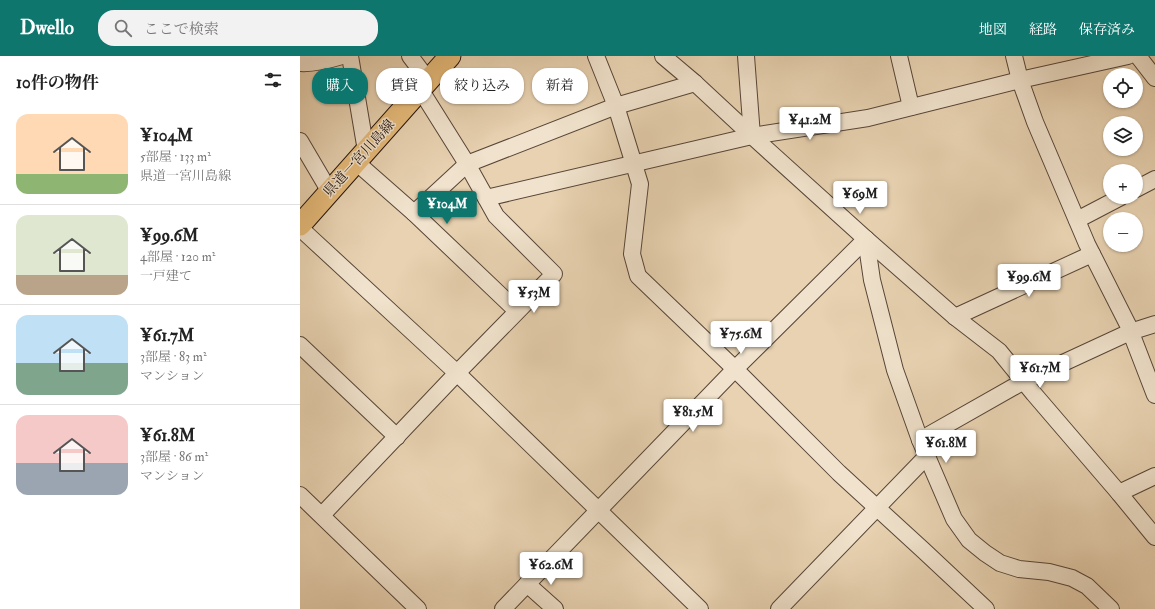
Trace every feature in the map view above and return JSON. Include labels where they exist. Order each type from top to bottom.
[{"type":"main road","name":"県道一宮川島線","points":[[432,76],[450,56]]},
{"type":"main road","name":"県道一宮川島線","points":[[300,226],[407,104]]},
{"type":"street","points":[[300,63],[333,59],[342,56]]},
{"type":"street","points":[[350,56],[361,157],[414,212],[517,311]]},
{"type":"street","points":[[410,56],[416,68]]},
{"type":"street","points":[[596,56],[616,106],[640,184],[632,254],[638,276],[735,369],[838,473],[986,609]]},
{"type":"street","points":[[663,56],[694,82],[752,136],[955,317],[999,351],[1120,493],[1155,537]]},
{"type":"street","points":[[746,56],[752,136]]},
{"type":"street","points":[[899,56],[911,108]]},
{"type":"street","points":[[1014,56],[1020,80],[1035,122],[1076,220],[1130,332],[1155,395]]},
{"type":"street","points":[[486,198],[752,136],[868,118],[1020,80],[1128,56]]},
{"type":"street","points":[[1138,56],[1155,78]]},
{"type":"street","points":[[414,212],[467,164],[616,106],[694,82]]},
{"type":"street","points":[[322,515],[457,373],[554,274],[496,216],[432,100]]},
{"type":"street","points":[[300,141],[330,192]]},
{"type":"street","points":[[1143,185],[1155,179]]},
{"type":"street","points":[[1076,220],[1107,204]]},
{"type":"street","points":[[300,226],[457,373],[700,609]]},
{"type":"street","points":[[503,609],[735,369],[866,238]]},
{"type":"street","points":[[866,238],[872,280],[895,370],[920,440],[954,518],[969,540],[1000,563],[1018,569],[1049,572],[1072,578],[1087,586],[1111,609]]},
{"type":"street","points":[[955,317],[1092,254]]},
{"type":"street","points":[[920,440],[1024,381],[1130,332],[1155,324]]},
{"type":"street","points":[[300,345],[397,437]]},
{"type":"street","points":[[779,609],[927,456]]},
{"type":"street","points":[[1120,493],[1155,476]]},
{"type":"street","points":[[300,495],[418,609]]},
{"type":"street","points":[[527,584],[555,609]]}]
